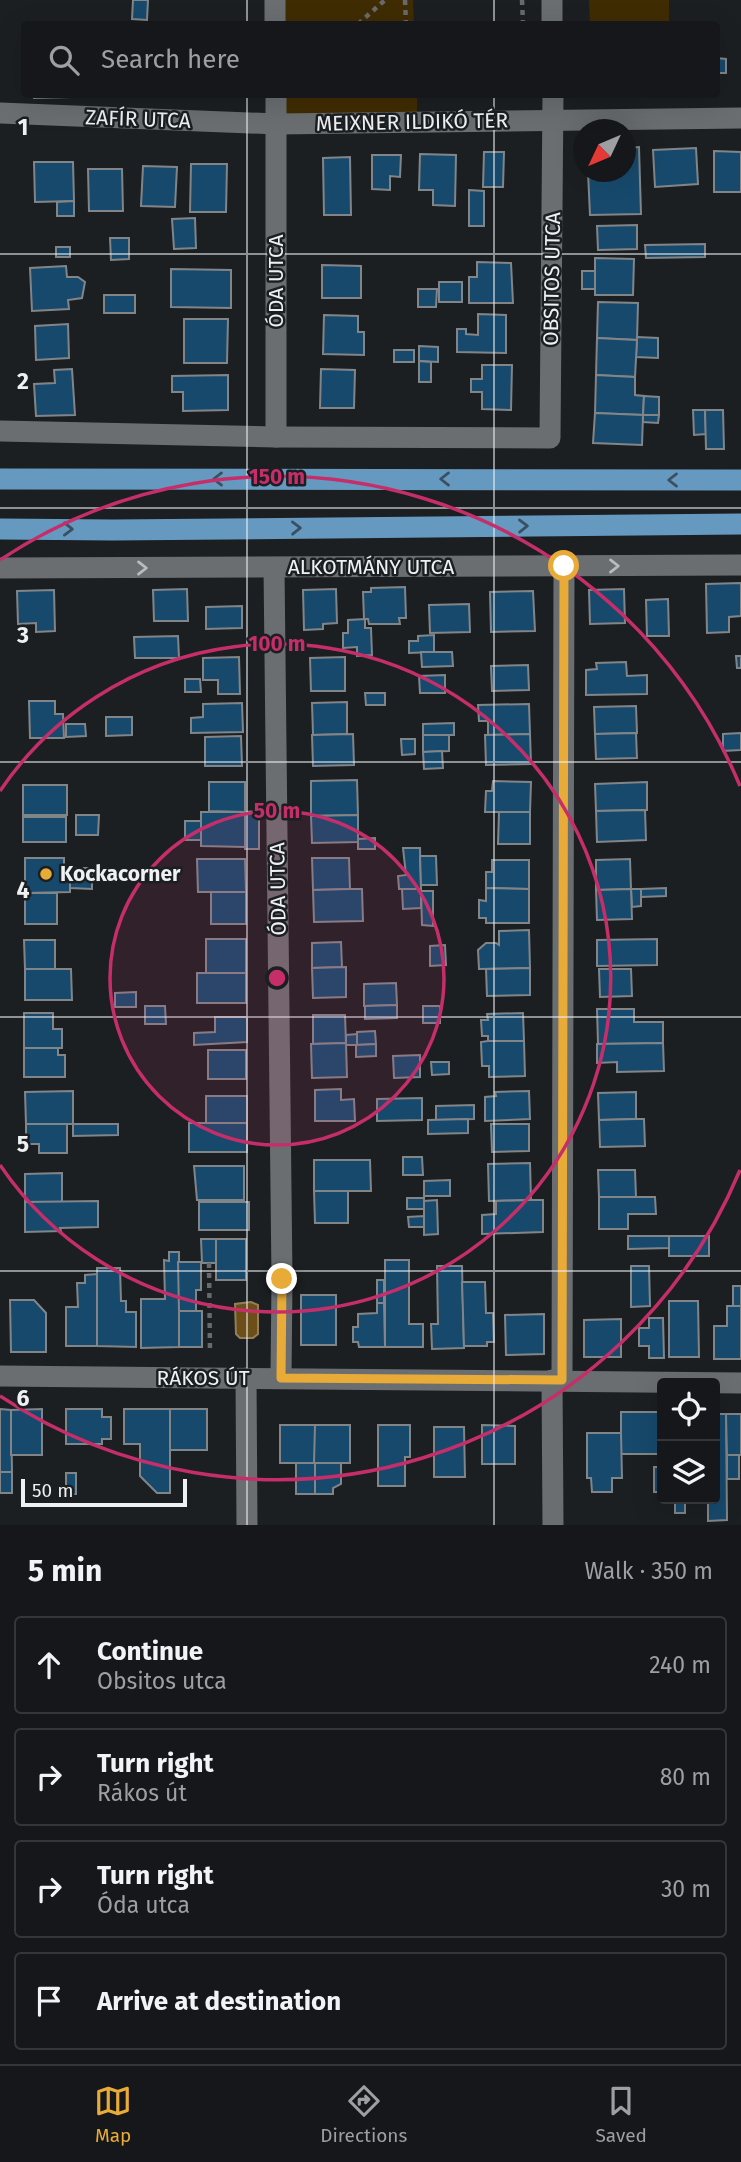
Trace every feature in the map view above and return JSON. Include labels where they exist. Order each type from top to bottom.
[{"type":"main road","points":[[0,479],[741,480]]},
{"type":"main road","points":[[0,529],[741,524]]},
{"type":"street","points":[[275,0],[275,21]]},
{"type":"street","points":[[552,0],[552,21]]},
{"type":"street","points":[[276,98],[276,124]]},
{"type":"street","points":[[553,98],[554,119]]},
{"type":"street","name":"ZAFÍR UTCA","points":[[0,113],[276,124]]},
{"type":"street","name":"MEIXNER ILDIKÓ TÉR","points":[[276,124],[741,118]]},
{"type":"street","name":"OBSITOS UTCA","points":[[276,437],[550,438],[554,119]]},
{"type":"street","name":"ÓDA UTCA","points":[[276,124],[276,437]]},
{"type":"street","points":[[0,431],[276,437]]},
{"type":"street","name":"ALKOTMÁNY UTCA","points":[[0,568],[741,565]]},
{"type":"street","points":[[552,1525],[557,1380],[564,566]]},
{"type":"street","name":"ÓDA UTCA","points":[[274,568],[281,1378]]},
{"type":"street","name":"RÁKOS ÚT","points":[[0,1376],[741,1383]]},
{"type":"street","points":[[246,1378],[247,1525]]},
{"type":"path","points":[[361,21],[385,0]]},
{"type":"path","points":[[405,0],[405,21]]},
{"type":"path","points":[[522,0],[523,21]]},
{"type":"path","points":[[209,1263],[210,1353]]},
{"type":"shaded area","points":[[283,0],[413,0],[414,21],[284,21]]},
{"type":"shaded area","points":[[589,0],[669,0],[669,21],[590,21]]},
{"type":"shaded area","points":[[285,98],[417,98],[417,116],[285,116]]},
{"type":"shaded area","points":[[251,1302],[258,1305],[258,1334],[253,1338],[240,1338],[236,1334],[235,1304]]},
{"type":"building","points":[[133,0],[148,0],[147,20],[132,19]]},
{"type":"building","points":[[720,58],[726,59],[726,73],[720,73]]},
{"type":"building","points":[[636,147],[639,147],[641,214],[590,215],[588,182],[636,182]]},
{"type":"building","points":[[696,148],[698,184],[655,187],[653,150]]},
{"type":"building","points":[[714,151],[741,152],[741,192],[714,192]]},
{"type":"building","points":[[484,152],[504,152],[503,187],[483,187]]},
{"type":"building","points":[[420,154],[456,155],[455,206],[433,205],[433,190],[419,190]]},
{"type":"building","points":[[372,155],[401,155],[400,177],[390,176],[390,190],[372,189]]},
{"type":"building","points":[[350,157],[351,215],[324,215],[323,158]]},
{"type":"building","points":[[34,162],[73,162],[74,201],[35,202]]},
{"type":"building","points":[[191,164],[227,164],[226,212],[190,212]]},
{"type":"building","points":[[143,166],[177,167],[175,207],[141,206]]},
{"type":"building","points":[[88,169],[122,169],[123,211],[89,211]]},
{"type":"building","points":[[469,190],[484,191],[484,226],[469,226]]},
{"type":"building","points":[[74,201],[74,216],[57,216],[57,202]]},
{"type":"building","points":[[195,218],[196,248],[174,249],[172,219]]},
{"type":"building","points":[[637,225],[637,249],[598,250],[597,226]]},
{"type":"building","points":[[110,238],[129,238],[129,259],[111,260]]},
{"type":"building","points":[[705,244],[705,257],[646,258],[645,245]]},
{"type":"building","points":[[56,247],[70,247],[70,257],[56,257]]},
{"type":"building","points":[[595,258],[634,259],[633,295],[595,295]]},
{"type":"building","points":[[477,262],[511,263],[513,303],[469,303],[469,277],[477,277]]},
{"type":"building","points":[[322,265],[361,266],[361,298],[322,298]]},
{"type":"building","points":[[66,266],[67,277],[78,277],[85,282],[82,298],[68,300],[69,309],[32,311],[30,268]]},
{"type":"building","points":[[171,269],[231,270],[231,308],[171,307]]},
{"type":"building","points":[[582,271],[595,271],[595,289],[582,289]]},
{"type":"building","points":[[439,282],[462,282],[462,302],[439,302]]},
{"type":"building","points":[[418,289],[437,289],[436,307],[418,307]]},
{"type":"building","points":[[104,295],[135,295],[135,313],[104,313]]},
{"type":"building","points":[[598,302],[638,303],[637,340],[597,338]]},
{"type":"building","points":[[478,314],[506,315],[506,353],[457,352],[457,329],[466,329],[466,334],[478,335]]},
{"type":"building","points":[[324,315],[358,316],[358,332],[364,332],[364,355],[323,354]]},
{"type":"building","points":[[184,319],[228,319],[227,363],[184,363]]},
{"type":"building","points":[[68,324],[69,358],[36,360],[35,326]]},
{"type":"building","points":[[637,337],[658,338],[658,358],[636,357]]},
{"type":"building","points":[[597,338],[637,340],[635,377],[596,375]]},
{"type":"building","points":[[419,346],[438,347],[438,362],[419,361]]},
{"type":"building","points":[[394,350],[414,350],[414,362],[394,362]]},
{"type":"building","points":[[419,361],[431,362],[431,382],[419,382]]},
{"type":"building","points":[[482,365],[512,365],[511,410],[482,409],[482,392],[471,392],[471,379],[482,379]]},
{"type":"building","points":[[72,369],[75,415],[36,416],[34,384],[55,383],[54,370]]},
{"type":"building","points":[[321,369],[355,370],[354,408],[320,408]]},
{"type":"building","points":[[228,375],[228,410],[183,411],[183,392],[172,392],[172,376]]},
{"type":"building","points":[[596,375],[635,377],[635,395],[644,396],[643,415],[595,413]]},
{"type":"building","points":[[644,396],[659,397],[659,415],[643,415]]},
{"type":"building","points":[[693,410],[705,410],[706,434],[694,435]]},
{"type":"building","points":[[705,410],[723,410],[724,449],[706,449]]},
{"type":"building","points":[[595,413],[643,415],[642,445],[593,443]]},
{"type":"building","points":[[643,415],[659,415],[658,423],[643,422]]},
{"type":"building","points":[[741,583],[741,616],[729,617],[729,632],[707,633],[706,584]]},
{"type":"building","points":[[405,587],[406,618],[399,618],[400,624],[369,624],[368,619],[364,619],[363,592],[371,592],[371,588]]},
{"type":"building","points":[[187,589],[188,621],[154,621],[153,590]]},
{"type":"building","points":[[336,589],[337,623],[323,624],[323,629],[304,630],[303,590]]},
{"type":"building","points":[[624,589],[625,623],[590,624],[589,590]]},
{"type":"building","points":[[54,590],[55,631],[36,632],[36,623],[18,624],[17,591]]},
{"type":"building","points":[[533,591],[535,631],[491,632],[490,592]]},
{"type":"building","points":[[668,599],[669,636],[647,636],[646,600]]},
{"type":"building","points":[[469,604],[470,632],[430,633],[429,605]]},
{"type":"building","points":[[242,606],[242,628],[206,629],[206,607]]},
{"type":"building","points":[[365,619],[365,628],[371,628],[372,655],[357,656],[357,647],[343,648],[343,633],[348,633],[348,620]]},
{"type":"building","points":[[434,635],[434,652],[409,653],[409,641],[418,641],[418,636]]},
{"type":"building","points":[[178,636],[179,658],[135,658],[134,637]]},
{"type":"building","points":[[421,652],[452,652],[453,666],[422,667]]},
{"type":"building","points":[[736,656],[741,656],[741,668],[737,668]]},
{"type":"building","points":[[239,657],[240,694],[218,694],[218,680],[203,680],[203,658]]},
{"type":"building","points":[[345,657],[345,691],[311,691],[310,658]]},
{"type":"building","points":[[626,662],[627,676],[647,675],[647,694],[586,695],[586,670],[597,669],[596,663]]},
{"type":"building","points":[[528,665],[529,690],[492,691],[491,666]]},
{"type":"building","points":[[445,675],[445,693],[420,693],[419,676]]},
{"type":"building","points":[[185,679],[200,679],[201,692],[185,692]]},
{"type":"building","points":[[365,693],[385,693],[385,705],[366,705]]},
{"type":"building","points":[[29,701],[55,701],[55,714],[63,714],[64,738],[30,738]]},
{"type":"building","points":[[347,702],[347,734],[313,735],[312,703]]},
{"type":"building","points":[[242,703],[243,732],[191,733],[191,718],[203,717],[203,704]]},
{"type":"building","points":[[529,704],[530,734],[488,735],[488,721],[479,721],[478,705]]},
{"type":"building","points":[[636,706],[637,733],[595,734],[594,707]]},
{"type":"building","points":[[106,717],[132,717],[132,735],[106,736]]},
{"type":"building","points":[[454,723],[454,735],[423,735],[423,724]]},
{"type":"building","points":[[66,724],[85,724],[86,736],[66,737]]},
{"type":"building","points":[[636,733],[637,758],[596,759],[595,734]]},
{"type":"building","points":[[741,733],[741,750],[723,751],[723,734]]},
{"type":"building","points":[[353,734],[354,765],[313,766],[312,735]]},
{"type":"building","points":[[530,734],[531,764],[486,765],[485,735]]},
{"type":"building","points":[[423,735],[449,735],[449,751],[423,752]]},
{"type":"building","points":[[241,736],[242,766],[205,766],[205,737]]},
{"type":"building","points":[[401,739],[415,739],[415,754],[402,755]]},
{"type":"building","points":[[442,751],[443,768],[424,769],[423,752]]},
{"type":"building","points":[[357,780],[358,815],[311,816],[311,781]]},
{"type":"building","points":[[493,781],[531,782],[530,812],[485,812],[486,791],[492,791]]},
{"type":"building","points":[[209,782],[245,782],[245,812],[209,811]]},
{"type":"building","points":[[647,782],[647,810],[596,811],[595,784]]},
{"type":"building","points":[[23,785],[67,785],[67,815],[23,815]]},
{"type":"building","points":[[645,810],[646,840],[597,842],[596,811]]},
{"type":"building","points":[[259,811],[259,849],[245,849],[245,812]]},
{"type":"building","points":[[201,812],[245,812],[245,847],[201,846]]},
{"type":"building","points":[[499,812],[530,812],[530,844],[498,844]]},
{"type":"building","points":[[76,815],[99,815],[98,835],[76,835]]},
{"type":"building","points":[[358,815],[358,842],[312,843],[311,816]]},
{"type":"building","points":[[23,817],[66,817],[66,842],[23,842]]},
{"type":"building","points":[[185,821],[201,821],[201,840],[185,840]]},
{"type":"building","points":[[375,838],[375,849],[358,849],[358,839]]},
{"type":"building","points":[[403,848],[420,848],[421,889],[399,889],[398,876],[406,875]]},
{"type":"building","points":[[420,856],[436,856],[437,885],[421,885]]},
{"type":"building","points":[[25,858],[64,858],[64,868],[70,868],[70,892],[25,893]]},
{"type":"building","points":[[312,858],[349,858],[350,889],[313,890]]},
{"type":"building","points":[[197,859],[245,859],[246,892],[198,892]]},
{"type":"building","points":[[630,859],[631,889],[596,890],[596,860]]},
{"type":"building","points":[[492,860],[529,860],[529,889],[486,888],[486,872],[492,872]]},
{"type":"building","points":[[70,868],[92,868],[92,889],[70,888]]},
{"type":"building","points":[[486,888],[529,889],[529,923],[486,923],[486,918],[479,918],[479,900],[486,901]]},
{"type":"building","points":[[666,888],[666,896],[641,897],[641,889]]},
{"type":"building","points":[[362,889],[363,921],[314,922],[313,890]]},
{"type":"building","points":[[402,889],[421,889],[421,908],[403,909]]},
{"type":"building","points":[[631,889],[641,889],[641,906],[632,907]]},
{"type":"building","points":[[631,889],[632,919],[597,920],[596,890]]},
{"type":"building","points":[[421,891],[433,891],[433,926],[422,925]]},
{"type":"building","points":[[211,892],[246,892],[246,924],[211,924]]},
{"type":"building","points":[[25,893],[57,893],[57,924],[25,924]]},
{"type":"building","points":[[529,930],[530,968],[479,969],[478,950],[486,943],[499,945],[499,931]]},
{"type":"building","points":[[206,939],[246,939],[246,973],[206,973]]},
{"type":"building","points":[[657,939],[657,965],[597,966],[597,940]]},
{"type":"building","points":[[24,940],[55,940],[55,969],[25,969]]},
{"type":"building","points":[[341,942],[342,967],[312,968],[312,943]]},
{"type":"building","points":[[445,945],[446,965],[430,966],[430,946]]},
{"type":"building","points":[[346,967],[346,997],[313,998],[312,968]]},
{"type":"building","points":[[530,968],[530,995],[487,996],[486,969]]},
{"type":"building","points":[[25,969],[71,969],[72,1000],[25,1000]]},
{"type":"building","points":[[599,969],[631,969],[632,996],[600,997]]},
{"type":"building","points":[[197,973],[246,973],[246,1003],[197,1003]]},
{"type":"building","points":[[396,983],[397,1005],[364,1006],[364,984]]},
{"type":"building","points":[[136,992],[136,1007],[115,1007],[115,993]]},
{"type":"building","points":[[397,1005],[397,1018],[365,1019],[365,1006]]},
{"type":"building","points":[[145,1006],[165,1006],[166,1024],[145,1024]]},
{"type":"building","points":[[423,1006],[440,1006],[440,1023],[423,1023]]},
{"type":"building","points":[[597,1009],[634,1009],[634,1022],[663,1022],[663,1043],[598,1044]]},
{"type":"building","points":[[24,1013],[53,1013],[53,1029],[62,1029],[62,1048],[24,1048]]},
{"type":"building","points":[[523,1013],[524,1041],[488,1041],[488,1036],[482,1036],[481,1020],[488,1020],[487,1014]]},
{"type":"building","points":[[313,1015],[345,1015],[346,1043],[313,1044]]},
{"type":"building","points":[[215,1017],[247,1017],[247,1042],[194,1045],[194,1033],[215,1032]]},
{"type":"building","points":[[375,1031],[376,1044],[357,1045],[357,1032]]},
{"type":"building","points":[[357,1034],[357,1045],[346,1045],[346,1035]]},
{"type":"building","points":[[524,1041],[525,1076],[489,1077],[489,1066],[482,1066],[481,1042]]},
{"type":"building","points":[[346,1043],[347,1077],[312,1078],[311,1044]]},
{"type":"building","points":[[663,1043],[664,1071],[617,1072],[617,1062],[597,1063],[597,1044]]},
{"type":"building","points":[[376,1044],[376,1056],[356,1057],[356,1045]]},
{"type":"building","points":[[24,1048],[58,1048],[58,1055],[65,1055],[65,1077],[24,1077]]},
{"type":"building","points":[[208,1050],[246,1050],[246,1079],[208,1079]]},
{"type":"building","points":[[420,1055],[420,1077],[394,1078],[393,1056]]},
{"type":"building","points":[[431,1062],[449,1062],[449,1074],[432,1075]]},
{"type":"building","points":[[341,1089],[341,1100],[354,1099],[355,1121],[315,1121],[315,1090]]},
{"type":"building","points":[[73,1091],[73,1124],[26,1124],[25,1092]]},
{"type":"building","points":[[529,1091],[530,1119],[485,1121],[485,1097],[496,1096],[495,1092]]},
{"type":"building","points":[[636,1092],[636,1119],[599,1120],[598,1093]]},
{"type":"building","points":[[206,1096],[247,1096],[247,1123],[206,1123]]},
{"type":"building","points":[[422,1098],[422,1120],[377,1121],[377,1099]]},
{"type":"building","points":[[474,1105],[474,1119],[436,1120],[436,1106]]},
{"type":"building","points":[[468,1119],[468,1133],[428,1134],[428,1120]]},
{"type":"building","points":[[644,1119],[645,1146],[600,1147],[599,1120]]},
{"type":"building","points":[[189,1123],[247,1123],[247,1152],[189,1152]]},
{"type":"building","points":[[26,1124],[67,1124],[67,1153],[39,1153],[39,1144],[26,1144]]},
{"type":"building","points":[[73,1124],[118,1124],[118,1135],[73,1136]]},
{"type":"building","points":[[491,1124],[529,1124],[529,1151],[492,1152]]},
{"type":"building","points":[[403,1157],[422,1157],[423,1175],[403,1175]]},
{"type":"building","points":[[314,1160],[370,1160],[371,1191],[314,1191]]},
{"type":"building","points":[[530,1163],[531,1200],[489,1201],[488,1164]]},
{"type":"building","points":[[194,1166],[244,1166],[244,1200],[197,1200]]},
{"type":"building","points":[[598,1170],[635,1170],[636,1197],[599,1197]]},
{"type":"building","points":[[62,1173],[62,1202],[25,1202],[25,1174]]},
{"type":"building","points":[[450,1180],[450,1196],[424,1196],[424,1181]]},
{"type":"building","points":[[314,1191],[348,1191],[348,1223],[315,1223]]},
{"type":"building","points":[[599,1197],[655,1197],[656,1214],[628,1214],[628,1229],[599,1229]]},
{"type":"building","points":[[407,1198],[424,1198],[424,1209],[407,1209]]},
{"type":"building","points":[[437,1200],[438,1234],[424,1235],[424,1201]]},
{"type":"building","points":[[543,1200],[543,1232],[482,1234],[482,1215],[496,1214],[496,1201]]},
{"type":"building","points":[[98,1201],[98,1227],[25,1232],[25,1202]]},
{"type":"building","points":[[199,1202],[249,1202],[249,1230],[199,1230]]},
{"type":"building","points":[[424,1216],[424,1227],[409,1227],[408,1217]]},
{"type":"building","points":[[628,1236],[669,1236],[669,1248],[628,1249]]},
{"type":"building","points":[[669,1236],[709,1236],[709,1256],[669,1256]]},
{"type":"building","points":[[201,1239],[216,1239],[216,1263],[202,1263]]},
{"type":"building","points":[[216,1239],[246,1239],[246,1280],[216,1280]]},
{"type":"building","points":[[169,1252],[179,1252],[179,1347],[141,1348],[141,1299],[165,1299],[164,1260],[169,1261]]},
{"type":"building","points":[[385,1260],[409,1260],[409,1324],[423,1324],[423,1347],[385,1347]]},
{"type":"building","points":[[178,1262],[201,1262],[201,1290],[196,1290],[196,1311],[179,1311]]},
{"type":"building","points":[[437,1266],[462,1266],[464,1348],[432,1349],[431,1324],[438,1324]]},
{"type":"building","points":[[631,1266],[649,1266],[650,1306],[631,1307]]},
{"type":"building","points":[[97,1268],[120,1268],[121,1301],[126,1301],[126,1312],[136,1312],[136,1347],[97,1346]]},
{"type":"building","points":[[97,1274],[97,1346],[66,1346],[66,1307],[78,1307],[77,1283],[85,1283],[85,1275]]},
{"type":"building","points":[[377,1280],[384,1280],[384,1303],[377,1303]]},
{"type":"building","points":[[462,1282],[485,1282],[486,1313],[493,1313],[494,1342],[487,1342],[487,1346],[464,1346]]},
{"type":"building","points":[[733,1286],[741,1286],[741,1306],[733,1306]]},
{"type":"building","points":[[301,1295],[336,1295],[336,1345],[301,1345]]},
{"type":"building","points":[[10,1300],[34,1300],[46,1313],[46,1352],[11,1352]]},
{"type":"building","points":[[669,1301],[698,1301],[699,1357],[669,1357]]},
{"type":"building","points":[[377,1303],[384,1303],[385,1347],[359,1347],[358,1342],[353,1342],[353,1327],[358,1327],[358,1314],[377,1313]]},
{"type":"building","points":[[727,1306],[741,1306],[741,1359],[714,1359],[714,1326],[727,1326]]},
{"type":"building","points":[[179,1311],[202,1311],[202,1347],[179,1347]]},
{"type":"building","points":[[544,1314],[544,1354],[506,1355],[505,1315]]},
{"type":"building","points":[[649,1318],[663,1318],[664,1358],[649,1358],[649,1346],[639,1346],[639,1328],[649,1328]]},
{"type":"building","points":[[621,1319],[621,1357],[584,1357],[584,1320]]},
{"type":"building","points":[[0,1409],[11,1410],[12,1472],[0,1472]]},
{"type":"building","points":[[42,1409],[42,1455],[11,1455],[11,1410]]},
{"type":"building","points":[[66,1409],[102,1409],[102,1417],[111,1417],[111,1439],[102,1439],[102,1444],[66,1444]]},
{"type":"building","points":[[124,1409],[170,1409],[170,1493],[157,1493],[140,1476],[140,1444],[124,1444]]},
{"type":"building","points":[[170,1409],[207,1409],[207,1450],[170,1450]]},
{"type":"building","points":[[621,1412],[657,1412],[657,1454],[621,1454]]},
{"type":"building","points":[[720,1414],[726,1414],[727,1520],[708,1521],[708,1504],[720,1504]]},
{"type":"building","points":[[726,1414],[741,1414],[741,1455],[727,1455]]},
{"type":"building","points":[[280,1425],[315,1425],[315,1463],[280,1463]]},
{"type":"building","points":[[315,1425],[350,1425],[350,1463],[314,1463]]},
{"type":"building","points":[[378,1425],[410,1425],[410,1457],[405,1457],[405,1486],[378,1486]]},
{"type":"building","points":[[482,1425],[515,1426],[515,1464],[482,1464]]},
{"type":"building","points":[[434,1427],[464,1427],[465,1477],[434,1477]]},
{"type":"building","points":[[587,1433],[621,1433],[622,1478],[612,1478],[612,1492],[592,1492],[591,1478],[587,1478]]},
{"type":"building","points":[[727,1455],[739,1455],[739,1479],[727,1479]]},
{"type":"building","points":[[296,1463],[315,1463],[315,1494],[296,1494]]},
{"type":"building","points":[[315,1463],[341,1463],[341,1484],[333,1488],[333,1494],[315,1494]]},
{"type":"building","points":[[654,1467],[657,1467],[657,1492],[654,1492]]},
{"type":"building","points":[[0,1472],[12,1472],[12,1493],[0,1493]]},
{"type":"building","points":[[66,1473],[76,1473],[76,1494],[66,1494]]},
{"type":"building","points":[[675,1504],[685,1504],[685,1513],[675,1513]]},
{"type":"place","name":"Kockacorner","points":[[46,874]]},
{"type":"route","points":[[282,1279],[281,1378],[562,1380],[564,566]]}]
